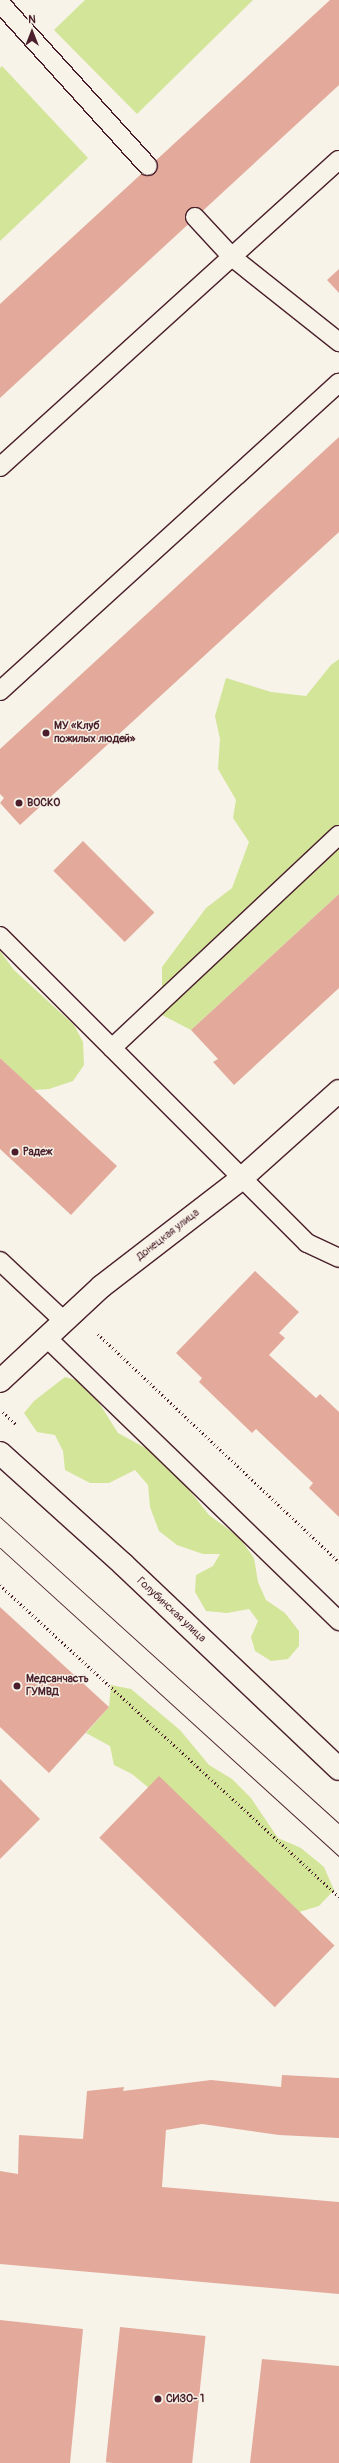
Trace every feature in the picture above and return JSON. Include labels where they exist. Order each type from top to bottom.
[{"type":"street","name":"Донецкая улица","points":[[0,1381],[102,1286],[242,1178],[339,1090]]},
{"type":"street","name":"Голубинская улица","points":[[0,1453],[124,1565],[339,1769]]},
{"type":"lane","points":[[0,3],[148,166]]},
{"type":"lane","points":[[0,467],[339,160]]},
{"type":"lane","points":[[195,217],[232,257],[339,342]]},
{"type":"lane","points":[[0,691],[339,383]]},
{"type":"lane","points":[[112,1048],[339,835]]},
{"type":"lane","points":[[0,936],[307,1242],[339,1258]]},
{"type":"lane","points":[[0,1261],[64,1321]]},
{"type":"lane","points":[[46,1338],[339,1620]]},
{"type":"path","points":[[97,1333],[339,1562]]},
{"type":"path","points":[[0,1585],[339,1897]]},
{"type":"green space","points":[[85,0],[253,0],[137,114],[54,30]]},
{"type":"green space","points":[[2,66],[88,158],[0,241],[0,68]]},
{"type":"green space","points":[[339,659],[339,894],[191,1030],[162,1015],[162,967],[206,908],[232,888],[249,842],[233,818],[236,800],[218,769],[220,739],[215,716],[226,678],[271,692],[306,696],[331,665]]},
{"type":"green space","points":[[0,951],[14,970],[74,1025],[83,1042],[84,1065],[73,1081],[49,1089],[34,1090],[0,1058]]},
{"type":"green space","points":[[65,1377],[76,1380],[94,1395],[118,1433],[164,1458],[209,1515],[239,1537],[254,1558],[258,1582],[266,1600],[285,1613],[299,1631],[299,1646],[288,1659],[271,1661],[255,1651],[251,1637],[258,1621],[249,1609],[227,1613],[206,1611],[195,1592],[196,1575],[213,1566],[220,1554],[203,1554],[177,1545],[159,1531],[150,1507],[148,1485],[135,1470],[109,1483],[90,1483],[65,1470],[63,1451],[55,1435],[37,1432],[24,1413],[34,1401]]},
{"type":"green space","points":[[111,1685],[131,1689],[180,1730],[209,1765],[232,1779],[251,1798],[278,1838],[301,1848],[324,1867],[334,1890],[319,1906],[299,1912],[132,1774],[114,1765],[110,1746],[86,1733],[109,1707]]},
{"type":"building","points":[[330,0],[339,0],[339,85],[0,398],[0,304]]},
{"type":"building","points":[[339,269],[339,293],[327,280]]},
{"type":"building","points":[[339,437],[339,532],[20,825],[0,803],[4,798],[0,794],[0,749]]},
{"type":"building","points":[[83,841],[154,912],[125,942],[53,871]]},
{"type":"building","points":[[339,894],[339,988],[234,1085],[213,1062],[218,1059],[191,1030]]},
{"type":"building","points":[[0,1058],[117,1166],[71,1215],[0,1149]]},
{"type":"building","points":[[255,1271],[299,1312],[279,1333],[285,1338],[269,1355],[316,1398],[320,1394],[339,1412],[339,1517],[309,1488],[313,1483],[256,1429],[252,1433],[199,1382],[202,1378],[176,1353]]},
{"type":"building","points":[[0,1607],[109,1707],[49,1773],[0,1727]]},
{"type":"building","points":[[159,1776],[335,1945],[275,2007],[99,1838]]},
{"type":"building","points":[[0,1779],[40,1819],[0,1859]]},
{"type":"building","points":[[282,2075],[339,2078],[339,2138],[279,2135],[202,2124],[166,2130],[162,2187],[339,2202],[339,2294],[0,2264],[0,2171],[18,2174],[19,2135],[83,2139],[87,2091],[124,2087],[123,2091],[211,2080],[281,2087]]},
{"type":"building","points":[[0,2320],[83,2329],[70,2463],[0,2463]]},
{"type":"building","name":"СИЗО- 1","points":[[120,2327],[206,2336],[192,2463],[106,2462]]},
{"type":"building","points":[[262,2359],[339,2366],[339,2463],[250,2463]]},
{"type":"tram line","points":[[0,1517],[339,1823]]},
{"type":"tram line","points":[[0,1548],[339,1857]]},
{"type":"place","name":"МУ «Клуб пожилых людей»","points":[[46,733]]},
{"type":"place","name":"ВОСКО","points":[[19,803]]},
{"type":"place","name":"Радеж","points":[[15,1152]]},
{"type":"place","name":"Медсанчасть ГУМВД","points":[[17,1686]]},
{"type":"place","name":"СИЗО- 1","points":[[158,2399]]}]
